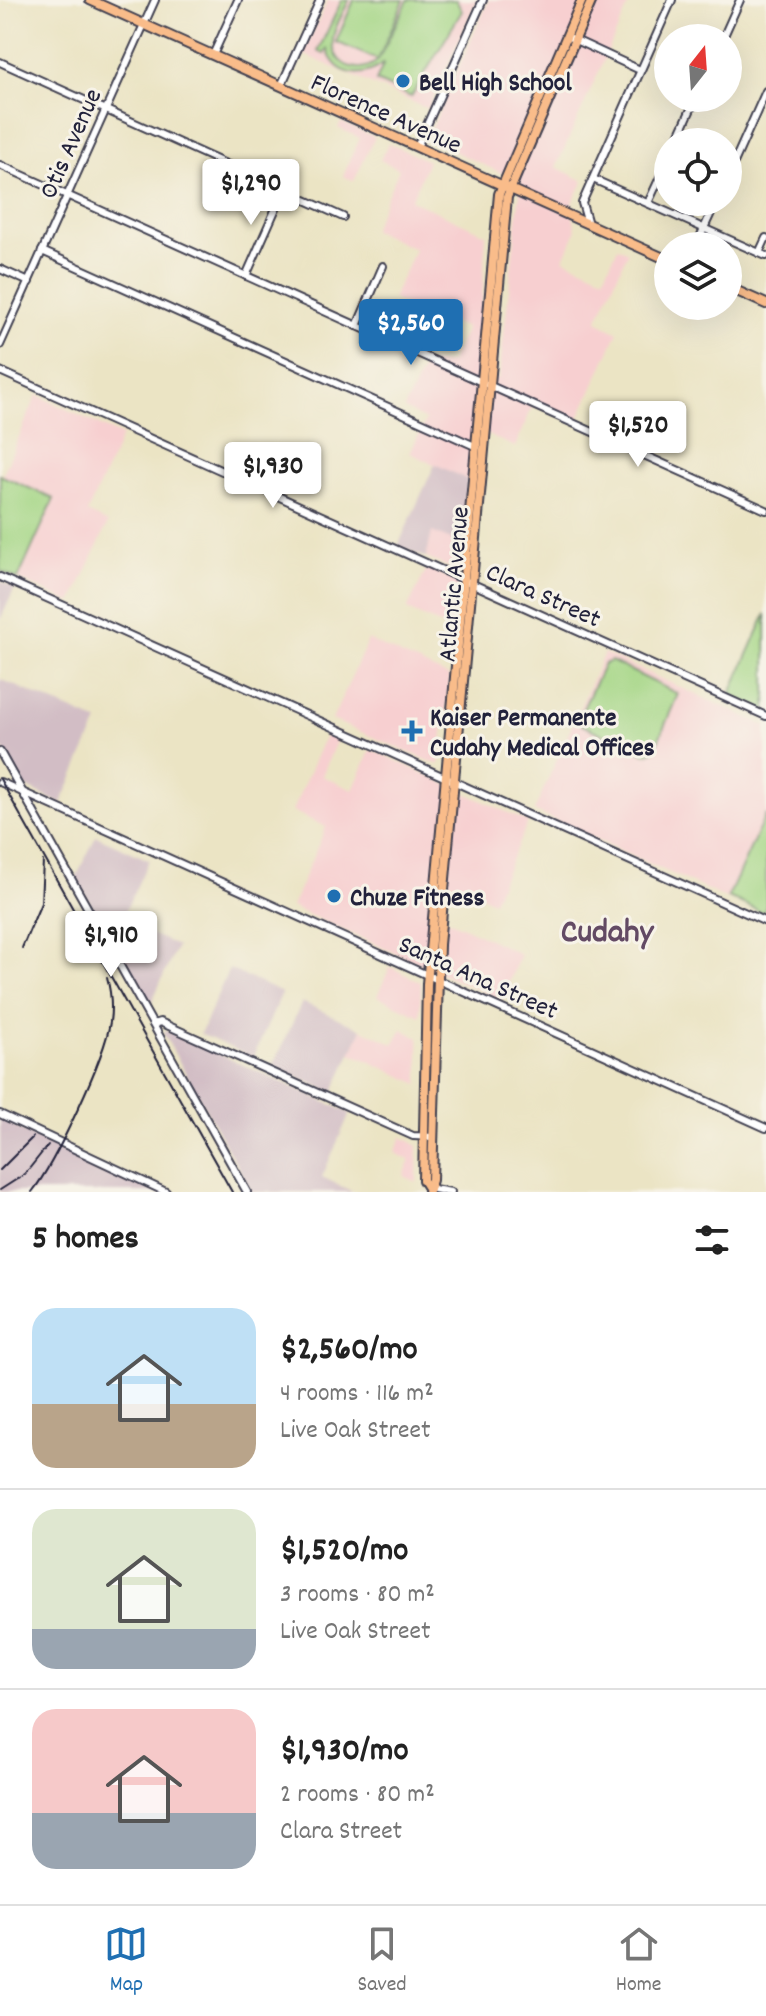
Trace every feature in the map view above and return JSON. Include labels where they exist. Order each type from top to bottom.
[{"type":"main road","name":"Florence Avenue","points":[[90,0],[654,254]]},
{"type":"main road","name":"Atlantic Avenue","points":[[428,1190],[432,1180],[428,1137],[432,977],[506,187],[570,38],[582,0]]},
{"type":"main road","name":"Atlantic Avenue","points":[[570,38],[592,0]]},
{"type":"main road","points":[[742,293],[766,304]]},
{"type":"street","name":"Otis Avenue","points":[[0,345],[155,0]]},
{"type":"street","points":[[213,55],[238,0]]},
{"type":"street","points":[[281,86],[320,0]]},
{"type":"street","points":[[417,147],[483,0]]},
{"type":"street","points":[[588,224],[582,203],[672,0]]},
{"type":"street","points":[[729,24],[740,0]]},
{"type":"street","points":[[570,38],[640,70]]},
{"type":"street","points":[[0,62],[343,217]]},
{"type":"street","points":[[742,145],[766,91]]},
{"type":"street","points":[[0,165],[766,510]]},
{"type":"street","points":[[593,179],[763,254],[766,238]]},
{"type":"street","points":[[246,276],[284,190]]},
{"type":"street","points":[[648,203],[654,190]]},
{"type":"street","points":[[703,232],[710,216]]},
{"type":"street","points":[[42,251],[480,447]]},
{"type":"street","points":[[357,326],[383,266]]},
{"type":"street","points":[[0,269],[29,282]]},
{"type":"street","points":[[380,337],[397,311]]},
{"type":"street","name":"Clara Street","points":[[0,371],[766,716]]},
{"type":"street","points":[[0,577],[766,922]]},
{"type":"street","points":[[0,752],[247,1192]]},
{"type":"street","name":"Santa Ana Street","points":[[0,782],[766,1128]]},
{"type":"street","points":[[153,1024],[160,1022],[413,1136],[428,1137]]},
{"type":"street","points":[[0,1114],[166,1192]]},
{"type":"street","points":[[428,1190],[451,1192]]},
{"type":"shaded area","name":"Bell High School","points":[[328,0],[477,0],[428,109],[303,54]]},
{"type":"shaded area","points":[[489,0],[631,0],[556,167],[584,181],[571,205],[576,231],[564,259],[604,277],[618,247],[628,252],[597,321],[618,332],[578,420],[535,401],[515,447],[474,429],[468,480],[410,453],[426,420],[404,409],[425,363],[450,363],[466,328],[450,321],[438,348],[433,346],[431,350],[398,335],[410,307],[392,299],[415,249],[372,230],[399,169],[380,160],[388,143],[428,161],[411,200],[486,234],[478,370],[499,379],[521,182],[427,139]]},
{"type":"shaded area","points":[[341,122],[375,137],[354,181],[343,176],[360,138],[338,128]]},
{"type":"shaded area","points":[[37,395],[122,436],[87,513],[108,523],[72,603],[18,579],[54,499],[2,476]]},
{"type":"shaded area","points":[[435,464],[468,480],[463,545],[432,532],[426,558],[398,546]]},
{"type":"shaded area","points":[[432,531],[463,545],[459,571],[426,558]]},
{"type":"shaded area","points":[[427,568],[459,583],[455,631],[407,610]]},
{"type":"shaded area","points":[[0,581],[15,588],[0,620]]},
{"type":"shaded area","points":[[368,640],[450,677],[439,765],[332,720]]},
{"type":"shaded area","points":[[604,653],[766,726],[766,814],[727,899],[534,811]]},
{"type":"shaded area","points":[[0,679],[98,722],[61,804],[24,786],[0,744]]},
{"type":"shaded area","points":[[328,729],[339,734],[322,776],[353,790],[371,749],[528,822],[493,901],[433,875],[430,911],[520,954],[502,1000],[291,907],[326,827],[292,811]]},
{"type":"shaded area","points":[[96,836],[149,860],[121,920],[177,946],[149,1008],[76,878]]},
{"type":"shaded area","points":[[390,967],[421,982],[420,1016],[377,996]]},
{"type":"shaded area","points":[[229,969],[282,993],[253,1057],[200,1034]]},
{"type":"shaded area","points":[[302,1002],[362,1029],[333,1093],[273,1066]]},
{"type":"shaded area","points":[[362,1029],[394,1044],[402,1029],[419,1038],[419,1084],[351,1053]]},
{"type":"shaded area","points":[[166,1030],[350,1113],[322,1177],[353,1192],[252,1192],[163,1033]]},
{"type":"shaded area","points":[[0,1117],[5,1122],[156,1192],[0,1192]]},
{"type":"shaded area","points":[[402,1137],[418,1146],[417,1182],[404,1176],[410,1160],[395,1153]]},
{"type":"green space","points":[[342,0],[349,0],[335,31],[334,50],[343,63],[356,68],[378,60],[408,0],[456,0],[462,11],[411,97],[376,81],[384,63],[368,72],[351,73],[337,65],[327,49],[324,54],[318,51]]},
{"type":"green space","points":[[354,0],[404,0],[378,60],[336,42]]},
{"type":"green space","points":[[0,475],[54,499],[18,579],[0,571]]},
{"type":"green space","points":[[766,614],[766,711],[730,695]]},
{"type":"green space","points":[[611,661],[678,694],[654,751],[646,754],[582,725],[579,717],[604,664]]},
{"type":"green space","points":[[766,814],[766,906],[763,913],[728,897]]},
{"type":"railway","points":[[0,779],[232,1192]]},
{"type":"railway","points":[[22,948],[41,903],[43,861]]},
{"type":"railway","points":[[32,1192],[65,1135],[99,1059],[111,1016],[107,978]]},
{"type":"railway","points":[[0,1170],[33,1137]]},
{"type":"railway","points":[[0,1190],[25,1174],[48,1145]]},
{"type":"place","name":"Bell High School","points":[[403,81]]},
{"type":"place","name":"Kaiser Permanente Cudahy Medical Offices","points":[[412,731]]},
{"type":"place","name":"Chuze Fitness","points":[[334,896]]},
{"type":"district","name":"Cudahy","points":[[607,929]]}]
